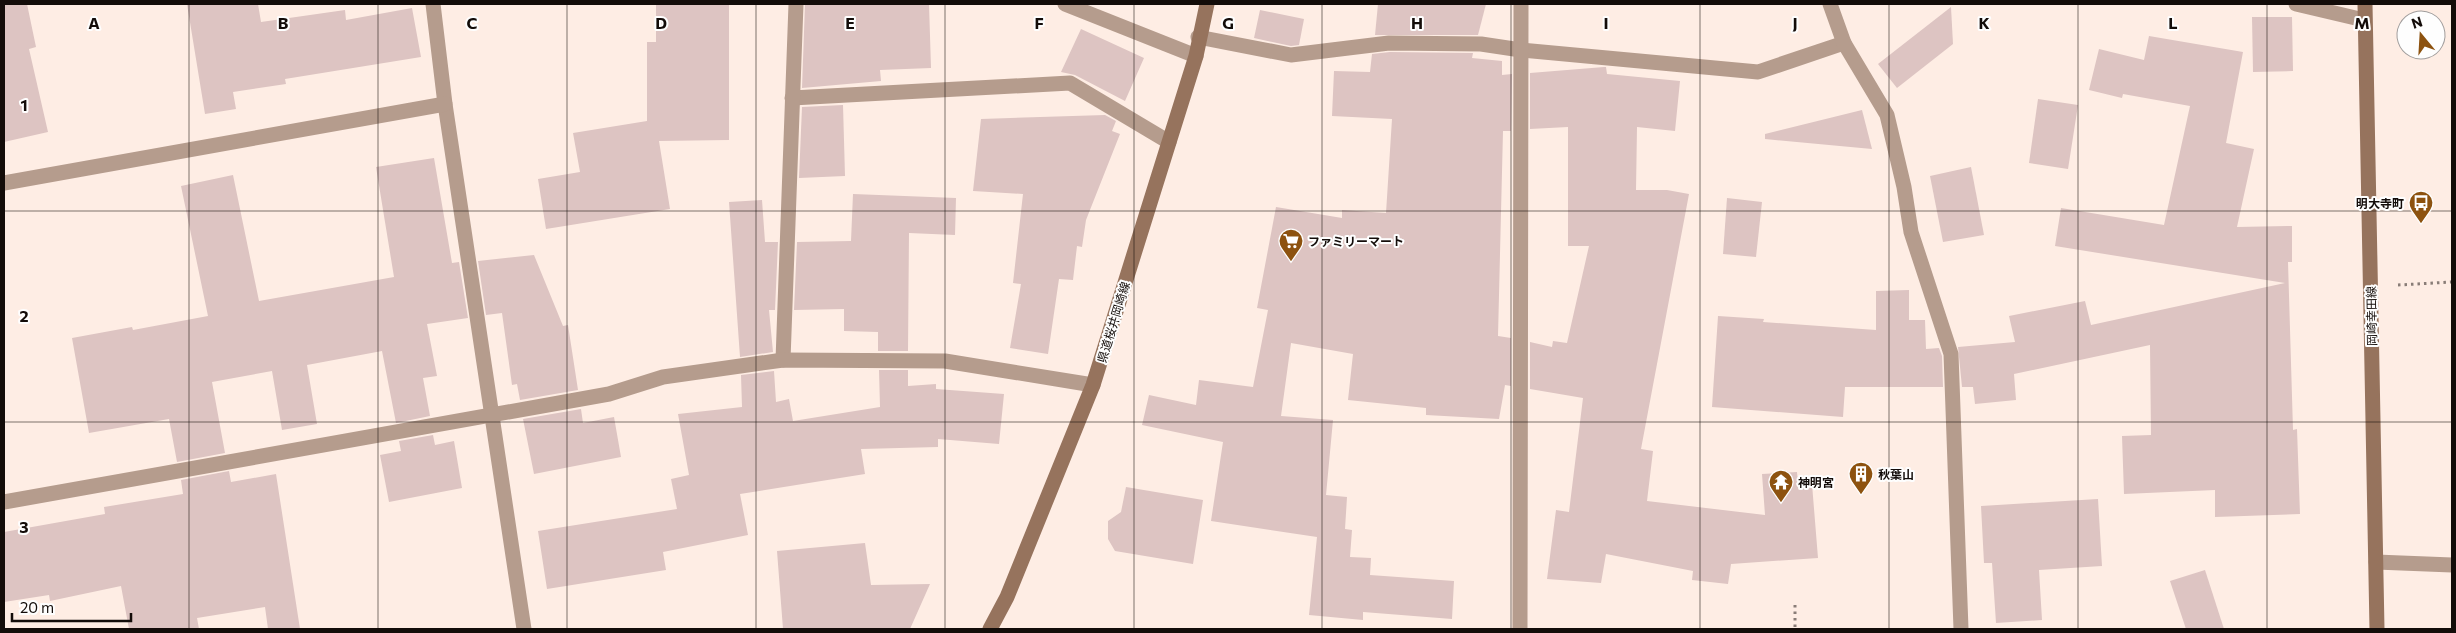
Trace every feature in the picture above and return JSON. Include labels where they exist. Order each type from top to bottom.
[{"type":"main road","name":"県道桜井岡崎線","points":[[990,629],[1007,597],[1094,385],[1196,56],[1198,37],[1207,4]]},
{"type":"main road","name":"岡崎幸田線","points":[[2365,4],[2377,629]]},
{"type":"street","points":[[433,4],[445,104],[524,629]]},
{"type":"street","points":[[783,360],[796,4]]},
{"type":"street","points":[[1065,4],[1196,56]]},
{"type":"street","points":[[1520,629],[1521,4]]},
{"type":"street","points":[[1830,4],[1844,43],[1887,115],[1904,188],[1911,232],[1951,354],[1960,629]]},
{"type":"street","points":[[2296,4],[2364,20]]},
{"type":"street","points":[[1198,37],[1291,55],[1389,43],[1481,44],[1521,50],[1758,72],[1844,43]]},
{"type":"street","points":[[792,98],[1070,83],[1169,142]]},
{"type":"street","points":[[4,184],[445,104]]},
{"type":"street","points":[[4,502],[609,394],[663,377],[783,360],[945,361],[1094,385]]},
{"type":"street","points":[[2376,562],[2452,565]]},
{"type":"path","points":[[2370,286],[2452,282]]},
{"type":"path","points":[[1794,605],[1795,629]]},
{"type":"building","points":[[4,4],[27,4],[36,47],[29,49],[48,132],[4,142]]},
{"type":"building","points":[[187,4],[258,4],[261,22],[345,10],[346,20],[412,8],[421,57],[285,79],[286,84],[233,92],[236,109],[205,114]]},
{"type":"building","points":[[656,4],[729,4],[729,140],[659,141],[670,209],[546,229],[538,179],[580,172],[573,133],[647,121],[647,42],[656,42]]},
{"type":"building","points":[[805,4],[929,4],[931,68],[880,70],[881,81],[802,88]]},
{"type":"building","points":[[1378,4],[1486,4],[1478,35],[1375,35]]},
{"type":"building","points":[[1951,7],[1953,44],[1897,88],[1878,64]]},
{"type":"building","points":[[1260,10],[1304,19],[1299,45],[1291,46],[1254,38]]},
{"type":"building","points":[[2252,17],[2292,17],[2293,71],[2253,72]]},
{"type":"building","points":[[1081,29],[1144,58],[1125,101],[1075,75],[1061,72]]},
{"type":"building","points":[[2149,36],[2243,52],[2226,143],[2254,149],[2237,227],[2292,226],[2292,262],[2288,262],[2293,430],[2297,429],[2300,514],[2215,517],[2215,490],[2124,494],[2122,436],[2151,435],[2150,345],[2014,374],[2016,400],[1975,404],[1973,387],[1962,387],[1958,347],[2015,342],[2009,316],[2085,301],[2091,325],[2285,283],[2055,246],[2061,208],[2164,225],[2190,106],[2123,94],[2122,98],[2089,90],[2099,49],[2144,60]]},
{"type":"building","points":[[1390,52],[1473,53],[1472,58],[1502,61],[1502,75],[1512,74],[1511,131],[1503,131],[1498,336],[1511,338],[1511,386],[1505,385],[1499,419],[1426,415],[1426,408],[1348,400],[1353,354],[1291,343],[1281,416],[1333,420],[1326,495],[1347,497],[1345,529],[1352,530],[1350,557],[1371,558],[1370,575],[1454,581],[1452,619],[1363,612],[1363,620],[1309,615],[1317,537],[1211,521],[1223,442],[1142,425],[1149,395],[1196,405],[1199,380],[1253,387],[1268,310],[1257,308],[1276,207],[1342,218],[1342,210],[1386,213],[1392,119],[1332,116],[1334,71],[1370,72],[1372,54]]},
{"type":"building","points":[[1606,67],[1607,74],[1680,81],[1675,131],[1637,127],[1636,190],[1667,190],[1689,194],[1641,449],[1653,451],[1647,501],[1765,515],[1762,474],[1797,472],[1798,484],[1812,484],[1818,558],[1731,564],[1728,584],[1692,580],[1693,571],[1606,554],[1601,583],[1547,579],[1556,510],[1569,512],[1583,398],[1530,389],[1530,342],[1552,347],[1553,341],[1567,343],[1589,246],[1568,246],[1568,127],[1530,129],[1530,73]]},
{"type":"building","points":[[2038,99],[2078,105],[2068,169],[2029,163]]},
{"type":"building","points":[[843,105],[845,176],[799,178],[802,107]]},
{"type":"building","points":[[1862,110],[1872,149],[1765,139],[1765,134]]},
{"type":"building","points":[[1105,115],[1116,121],[1112,131],[1120,134],[1086,220],[1082,247],[1077,246],[1073,280],[1059,279],[1048,354],[1010,348],[1021,284],[1013,283],[1023,194],[973,191],[981,119]]},
{"type":"building","points":[[434,158],[452,263],[459,262],[468,318],[427,324],[437,376],[423,378],[430,416],[396,423],[382,351],[307,365],[317,424],[282,430],[272,371],[212,382],[225,453],[177,462],[169,419],[89,433],[72,338],[132,327],[133,330],[208,316],[181,186],[233,175],[259,301],[394,277],[376,167]]},
{"type":"building","points":[[1971,167],[1984,235],[1943,242],[1930,176]]},
{"type":"building","points":[[853,194],[956,198],[955,235],[909,233],[908,351],[878,351],[878,332],[844,331],[844,309],[794,310],[797,242],[851,241]]},
{"type":"building","points":[[1727,198],[1762,202],[1756,257],[1723,254]]},
{"type":"building","points":[[762,200],[765,242],[778,242],[775,310],[769,310],[773,352],[740,357],[729,202]]},
{"type":"building","points":[[534,255],[563,326],[568,325],[578,390],[520,400],[517,384],[512,385],[502,313],[486,315],[478,261]]},
{"type":"building","points":[[1909,290],[1909,320],[1925,320],[1926,349],[1939,348],[1942,356],[1943,387],[1845,387],[1843,417],[1712,407],[1718,316],[1764,319],[1763,322],[1876,330],[1876,291]]},
{"type":"building","points":[[879,370],[908,370],[908,386],[936,384],[936,389],[1004,394],[999,444],[938,439],[938,447],[861,449],[865,474],[740,494],[748,535],[663,552],[666,570],[547,589],[538,531],[677,509],[671,479],[689,475],[678,414],[742,407],[741,375],[774,371],[776,402],[789,399],[793,421],[880,407]]},
{"type":"building","points":[[581,409],[583,423],[614,417],[621,457],[534,474],[523,419]]},
{"type":"building","points":[[433,435],[435,445],[454,441],[462,488],[389,502],[380,455],[401,451],[399,441]]},
{"type":"building","points":[[229,471],[231,482],[276,474],[300,629],[268,629],[265,607],[197,618],[199,629],[129,629],[121,586],[50,601],[49,595],[4,602],[4,532],[105,514],[104,507],[183,494],[181,480]]},
{"type":"building","points":[[1126,487],[1203,500],[1193,564],[1115,551],[1108,539],[1108,521],[1121,512]]},
{"type":"building","points":[[2098,499],[2102,566],[2039,570],[2042,620],[1996,623],[1992,563],[1984,563],[1981,506]]},
{"type":"building","points":[[865,543],[871,585],[930,584],[910,629],[783,629],[777,551]]},
{"type":"building","points":[[2205,570],[2224,629],[2186,629],[2170,581]]},
{"type":"place","name":"明大寺町","points":[[2421,224]]},
{"type":"place","name":"ファミリーマート","points":[[1291,262]]},
{"type":"place","name":"秋葉山","points":[[1861,495]]},
{"type":"place","name":"神明宮","points":[[1781,503]]}]
